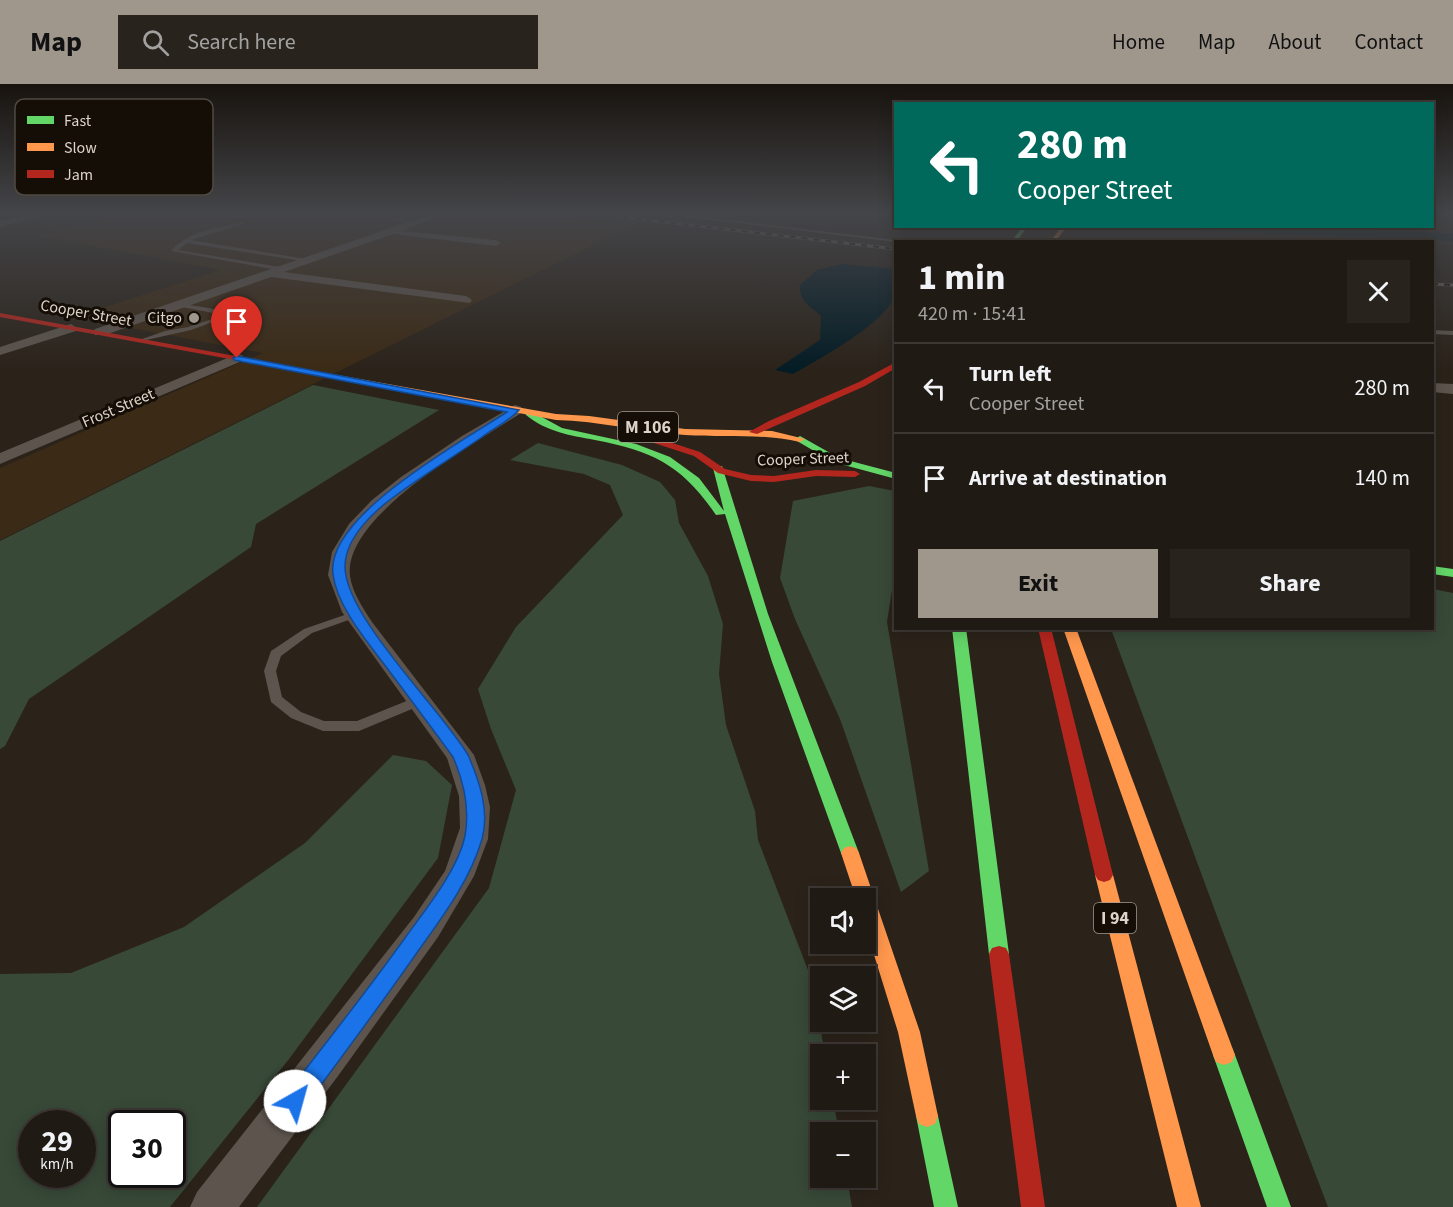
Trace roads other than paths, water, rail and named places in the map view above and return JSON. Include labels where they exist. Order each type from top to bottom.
[{"type":"main road","name":"Cooper Street","points":[[0,315],[522,412],[556,417],[583,417],[674,431],[789,436],[802,440],[836,460],[890,475]]},
{"type":"main road","points":[[894,365],[853,391],[715,445],[710,452],[733,527],[896,989],[918,1070],[946,1207]]},
{"type":"main road","points":[[522,412],[548,428],[643,448],[679,464],[706,489],[722,516],[733,527]]},
{"type":"main road","name":"Cooper Street","points":[[556,417],[569,425],[668,444],[688,451],[730,474],[751,478],[766,479],[827,473],[890,475]]},
{"type":"main road","points":[[792,476],[807,470],[814,463],[817,456],[814,449]]},
{"type":"main road","points":[[1434,570],[1453,573]]},
{"type":"main road","points":[[959,630],[978,791],[1033,1207]]},
{"type":"main road","name":"I 94","points":[[1044,630],[1079,776],[1189,1207]]},
{"type":"main road","points":[[1070,630],[1279,1207]]},
{"type":"street","points":[[100,332],[292,265]]},
{"type":"street","points":[[269,274],[466,300]]},
{"type":"street","points":[[0,351],[71,327]]},
{"type":"street","name":"Frost Street","points":[[0,459],[237,358]]},
{"type":"street","points":[[1434,387],[1453,389]]},
{"type":"street","points":[[212,1207],[350,1031],[416,940],[456,877],[473,838],[476,811],[470,778],[460,755],[356,614],[344,591],[339,574],[339,562],[346,543],[372,509],[411,479],[522,412]]},
{"type":"lane","points":[[268,265],[284,268]]},
{"type":"lane","points":[[144,340],[165,333],[189,329],[232,314],[178,305]]},
{"type":"lane","points":[[1434,332],[1453,333]]},
{"type":"lane","points":[[356,614],[308,632],[275,654],[270,670],[276,699],[296,715],[322,726],[359,726],[420,701]]},
{"type":"water","points":[[836,265],[894,269],[894,297],[880,316],[835,350],[793,374],[775,370],[820,340],[821,316],[803,299],[800,291],[800,285],[817,270]]},
{"type":"railway","points":[[1434,284],[1453,285]]},
{"type":"place","name":"Citgo","points":[[194,318]]}]
